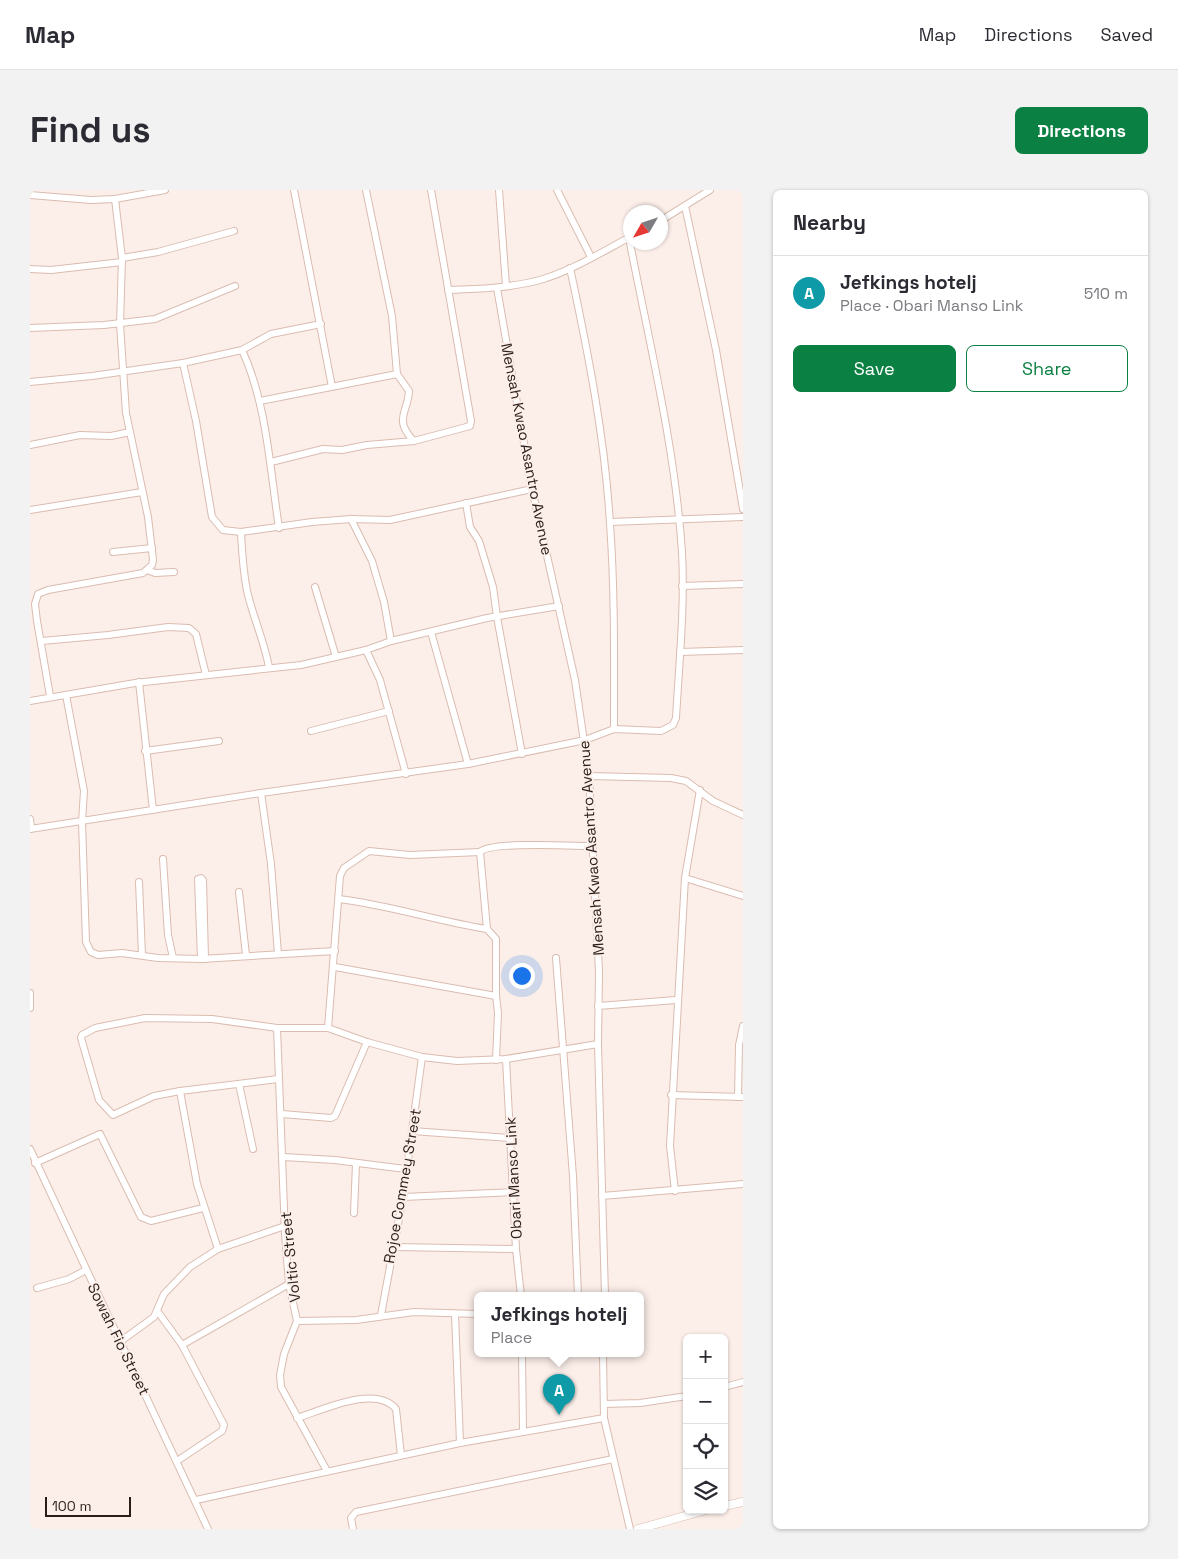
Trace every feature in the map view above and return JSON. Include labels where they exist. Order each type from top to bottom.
[{"type":"main road","points":[[728,1505],[743,1502]]},
{"type":"main road","points":[[638,1529],[692,1514]]},
{"type":"street","points":[[30,196],[91,200],[116,199],[165,190]]},
{"type":"street","points":[[294,190],[332,387]]},
{"type":"street","points":[[366,190],[392,316],[397,374],[409,391],[402,413],[405,430],[414,441]]},
{"type":"street","points":[[271,462],[322,449],[342,450],[367,445],[414,441],[470,426],[471,421],[430,190]]},
{"type":"street","points":[[498,190],[506,286]]},
{"type":"street","points":[[557,190],[590,257]]},
{"type":"street","points":[[668,216],[710,190]]},
{"type":"street","points":[[116,199],[122,260],[120,324],[123,371],[130,432],[152,548],[153,560],[147,570]]},
{"type":"street","points":[[685,206],[716,350],[743,509]]},
{"type":"street","points":[[30,269],[51,270],[122,260],[234,231]]},
{"type":"street","points":[[448,290],[497,288],[541,279],[570,268],[623,241]]},
{"type":"street","points":[[30,819],[31,828],[82,822],[261,793],[468,764],[585,740],[614,729],[661,731],[672,725],[676,718],[680,652],[682,586],[679,521],[657,378],[632,250]]},
{"type":"street","points":[[570,268],[588,353],[610,522],[614,627],[614,729]]},
{"type":"street","points":[[30,328],[120,324],[155,319],[235,286]]},
{"type":"street","name":"Mensah Kwao Asantro Avenue","points":[[497,288],[532,489],[575,680],[589,776],[591,846],[599,972],[598,1044],[605,1292]]},
{"type":"street","points":[[30,382],[183,363],[242,350],[271,334],[321,324]]},
{"type":"street","points":[[242,350],[260,401],[271,462],[279,528]]},
{"type":"street","points":[[183,363],[196,421],[212,517],[223,530],[241,532],[351,519],[372,521],[398,519],[532,489]]},
{"type":"street","points":[[260,401],[397,374]]},
{"type":"street","points":[[30,445],[80,436],[111,436],[130,432]]},
{"type":"street","points":[[30,510],[142,492]]},
{"type":"street","points":[[466,503],[470,527],[479,541],[494,587],[497,617],[522,754]]},
{"type":"street","points":[[610,522],[679,521],[743,517]]},
{"type":"street","points":[[351,519],[372,561],[384,602],[391,641]]},
{"type":"street","points":[[241,532],[244,574],[248,596],[260,629],[269,666]]},
{"type":"street","points":[[113,552],[152,548]]},
{"type":"street","points":[[50,696],[36,604],[38,594],[48,590],[147,570],[155,573],[174,572]]},
{"type":"street","points":[[682,586],[743,584]]},
{"type":"street","points":[[315,587],[336,657]]},
{"type":"street","points":[[30,700],[139,682],[269,666],[301,664],[366,650],[391,641],[497,617],[559,606]]},
{"type":"street","points":[[42,641],[108,635],[168,626],[189,628],[196,634],[206,675]]},
{"type":"street","points":[[431,632],[468,764]]},
{"type":"street","points":[[366,650],[380,680],[406,774]]},
{"type":"street","points":[[680,652],[743,650]]},
{"type":"street","points":[[139,682],[153,810]]},
{"type":"street","points":[[66,695],[84,791],[82,822],[86,936],[89,950],[98,955],[122,953],[203,959],[335,951]]},
{"type":"street","points":[[311,731],[389,711]]},
{"type":"street","points":[[146,751],[218,741]]},
{"type":"street","points":[[589,776],[671,778],[686,781],[713,801],[743,815]]},
{"type":"street","points":[[675,1191],[670,1155],[676,1000],[685,878],[700,790]]},
{"type":"street","points":[[261,793],[272,864],[278,954]]},
{"type":"street","points":[[328,1028],[335,967],[340,876],[344,868],[369,851],[410,855],[480,852],[484,848],[512,845],[591,846]]},
{"type":"street","points":[[480,852],[487,928],[496,939],[496,996],[498,1013],[496,1060]]},
{"type":"street","points":[[163,858],[168,935],[173,958]]},
{"type":"street","points":[[685,878],[743,896]]},
{"type":"street","points":[[139,882],[142,955]]},
{"type":"street","points":[[238,892],[246,955]]},
{"type":"street","points":[[338,899],[374,903],[442,921],[487,928]]},
{"type":"street","points":[[202,909],[203,959]]},
{"type":"street","points":[[556,958],[564,1048],[578,1292]]},
{"type":"street","points":[[335,967],[496,996]]},
{"type":"street","points":[[30,993],[30,1008]]},
{"type":"street","points":[[598,1006],[676,1000]]},
{"type":"street","points":[[278,1079],[154,1096],[113,1115],[99,1100],[83,1046],[82,1035],[95,1028],[145,1018],[212,1019],[277,1028],[328,1028],[367,1042],[422,1057],[457,1061],[506,1059],[564,1048],[598,1044]]},
{"type":"street","points":[[672,1095],[741,1097],[739,1045],[743,1026]]},
{"type":"street","name":"Voltic Street","points":[[277,1028],[278,1079],[282,1114],[285,1226],[289,1284],[297,1321],[284,1354],[280,1375],[281,1387],[327,1471]]},
{"type":"street","points":[[282,1114],[331,1118],[335,1116],[367,1042]]},
{"type":"street","name":"Rojoe Commey Street","points":[[381,1315],[388,1270],[395,1247],[422,1057]]},
{"type":"street","name":"Obari Manso Link","points":[[506,1059],[516,1249],[521,1292]]},
{"type":"street","points":[[239,1084],[253,1150]]},
{"type":"street","points":[[180,1091],[203,1208],[218,1249]]},
{"type":"street","points":[[412,1131],[510,1138]]},
{"type":"street","points":[[35,1163],[100,1134],[141,1217],[151,1221],[203,1208]]},
{"type":"street","name":"Sowah Fio Street","points":[[30,1149],[208,1529]]},
{"type":"street","points":[[283,1157],[356,1163],[405,1170]]},
{"type":"street","points":[[354,1213],[356,1163]]},
{"type":"street","points":[[602,1196],[743,1184]]},
{"type":"street","points":[[402,1197],[514,1192]]},
{"type":"street","points":[[121,1341],[158,1312],[164,1294],[194,1263],[218,1249],[285,1226]]},
{"type":"street","points":[[395,1247],[516,1249]]},
{"type":"street","points":[[37,1288],[68,1279],[86,1270]]},
{"type":"street","points":[[182,1345],[289,1284]]},
{"type":"street","points":[[158,1312],[182,1345],[224,1425],[222,1431],[177,1461]]},
{"type":"street","points":[[297,1321],[356,1320],[381,1315],[414,1312],[474,1314]]},
{"type":"street","points":[[456,1314],[460,1443]]},
{"type":"street","points":[[522,1357],[523,1431]]},
{"type":"street","points":[[603,1357],[604,1418],[630,1529]]},
{"type":"street","points":[[728,1386],[743,1382]]},
{"type":"street","points":[[604,1404],[640,1403],[683,1397]]},
{"type":"street","points":[[297,1418],[354,1400],[380,1399],[386,1401],[396,1409],[401,1455]]},
{"type":"street","points":[[196,1500],[460,1443],[604,1418]]},
{"type":"street","points":[[353,1529],[351,1518],[356,1512],[613,1459]]},
{"type":"place","name":"Jefkings hotelj","points":[[559,1415]]}]
